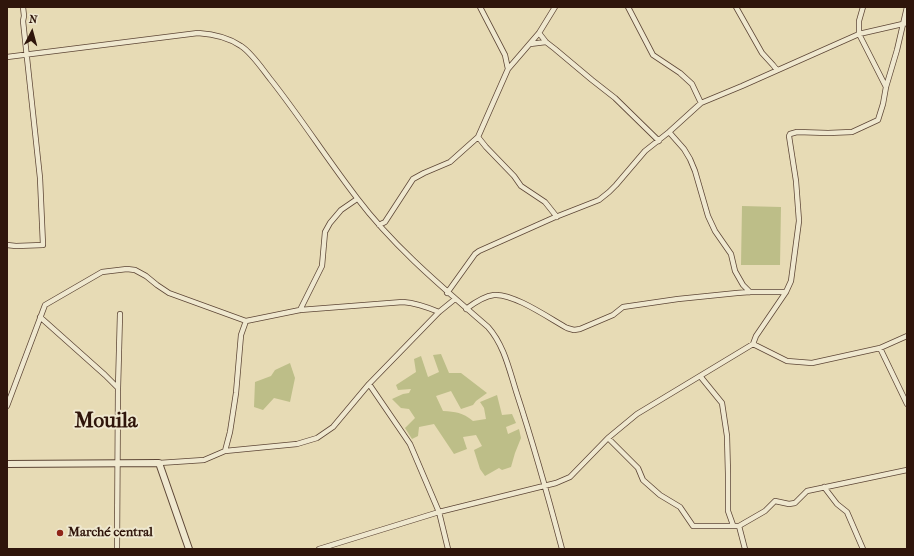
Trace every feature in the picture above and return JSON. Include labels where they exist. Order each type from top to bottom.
[{"type":"street","points":[[7,245],[43,245],[40,178],[23,21],[23,7]]},
{"type":"street","points":[[480,7],[504,55],[508,69]]},
{"type":"street","points":[[379,225],[385,222],[413,179],[450,162],[466,146],[478,137],[508,69],[539,33],[555,7]]},
{"type":"street","points":[[628,7],[653,55],[680,73],[692,84],[702,103]]},
{"type":"street","points":[[736,7],[762,53],[777,70]]},
{"type":"street","points":[[862,7],[859,34],[886,87]]},
{"type":"street","points":[[319,549],[439,512],[556,483],[570,477],[608,438],[637,414],[753,344],[756,336],[786,292],[791,281],[798,221],[796,181],[789,136],[790,134],[797,132],[852,132],[878,120],[905,23],[907,7]]},
{"type":"street","points":[[447,293],[475,254],[479,251],[599,200],[613,188],[645,151],[659,141],[702,103],[859,34],[905,23]]},
{"type":"street","points":[[7,57],[198,33],[216,35],[242,46],[255,59],[286,99],[357,199],[379,225],[447,293],[494,334],[501,345],[545,485],[562,549]]},
{"type":"street","points":[[539,33],[546,42],[615,98],[659,141]]},
{"type":"street","points":[[530,44],[546,42]]},
{"type":"street","points":[[669,132],[684,149],[690,159],[708,216],[715,231],[731,254],[735,271],[743,285],[750,292]]},
{"type":"street","points":[[478,137],[514,176],[521,186],[545,202],[557,217]]},
{"type":"street","points":[[300,310],[322,266],[325,232],[330,223],[341,210],[357,199]]},
{"type":"street","points":[[7,406],[45,305],[96,275],[109,270],[131,269],[146,276],[169,293],[246,321],[300,310],[403,302],[427,307],[439,312]]},
{"type":"street","points":[[466,309],[477,301],[490,296],[501,295],[521,302],[567,328],[574,330],[580,329],[613,315],[623,307],[678,299],[750,292],[786,292]]},
{"type":"street","points":[[7,464],[159,463],[204,460],[225,451],[297,444],[317,438],[333,427],[369,384],[439,312],[455,299]]},
{"type":"street","points":[[117,549],[120,314]]},
{"type":"street","points":[[40,317],[118,388]]},
{"type":"street","points":[[225,451],[230,432],[236,393],[241,335],[246,321]]},
{"type":"street","points":[[753,344],[787,361],[812,363],[880,348],[907,336]]},
{"type":"street","points":[[880,348],[907,404]]},
{"type":"street","points":[[700,376],[722,403],[726,436],[728,511],[733,525]]},
{"type":"street","points":[[369,384],[410,444],[439,512],[448,549]]},
{"type":"street","points":[[608,438],[638,468],[643,480],[660,495],[680,507],[693,526],[739,526],[765,511],[775,500],[789,504],[795,503],[807,491],[907,470]]},
{"type":"street","points":[[159,463],[189,549]]},
{"type":"street","points":[[824,488],[837,504],[847,512],[863,549]]},
{"type":"street","points":[[739,526],[744,549]]},
{"type":"green space","points":[[742,206],[781,207],[780,265],[741,265]]},
{"type":"green space","points":[[441,354],[449,373],[461,373],[487,393],[473,405],[461,409],[451,391],[436,396],[443,411],[459,413],[473,421],[486,419],[484,408],[480,402],[497,395],[502,415],[512,414],[516,423],[506,427],[508,434],[519,429],[521,438],[511,467],[502,470],[499,468],[485,476],[480,469],[474,450],[482,446],[476,435],[463,437],[467,449],[454,454],[434,424],[419,427],[418,436],[412,439],[405,428],[415,418],[409,409],[401,408],[392,399],[409,393],[411,389],[398,390],[396,385],[416,372],[414,359],[421,356],[428,377],[439,372],[433,355]]},
{"type":"green space","points":[[290,363],[295,378],[290,402],[274,398],[263,410],[254,407],[255,382],[271,376],[275,370]]},
{"type":"place","name":"Marché central","points":[[60,533]]},
{"type":"district","name":"Mouila","points":[[106,422]]}]
